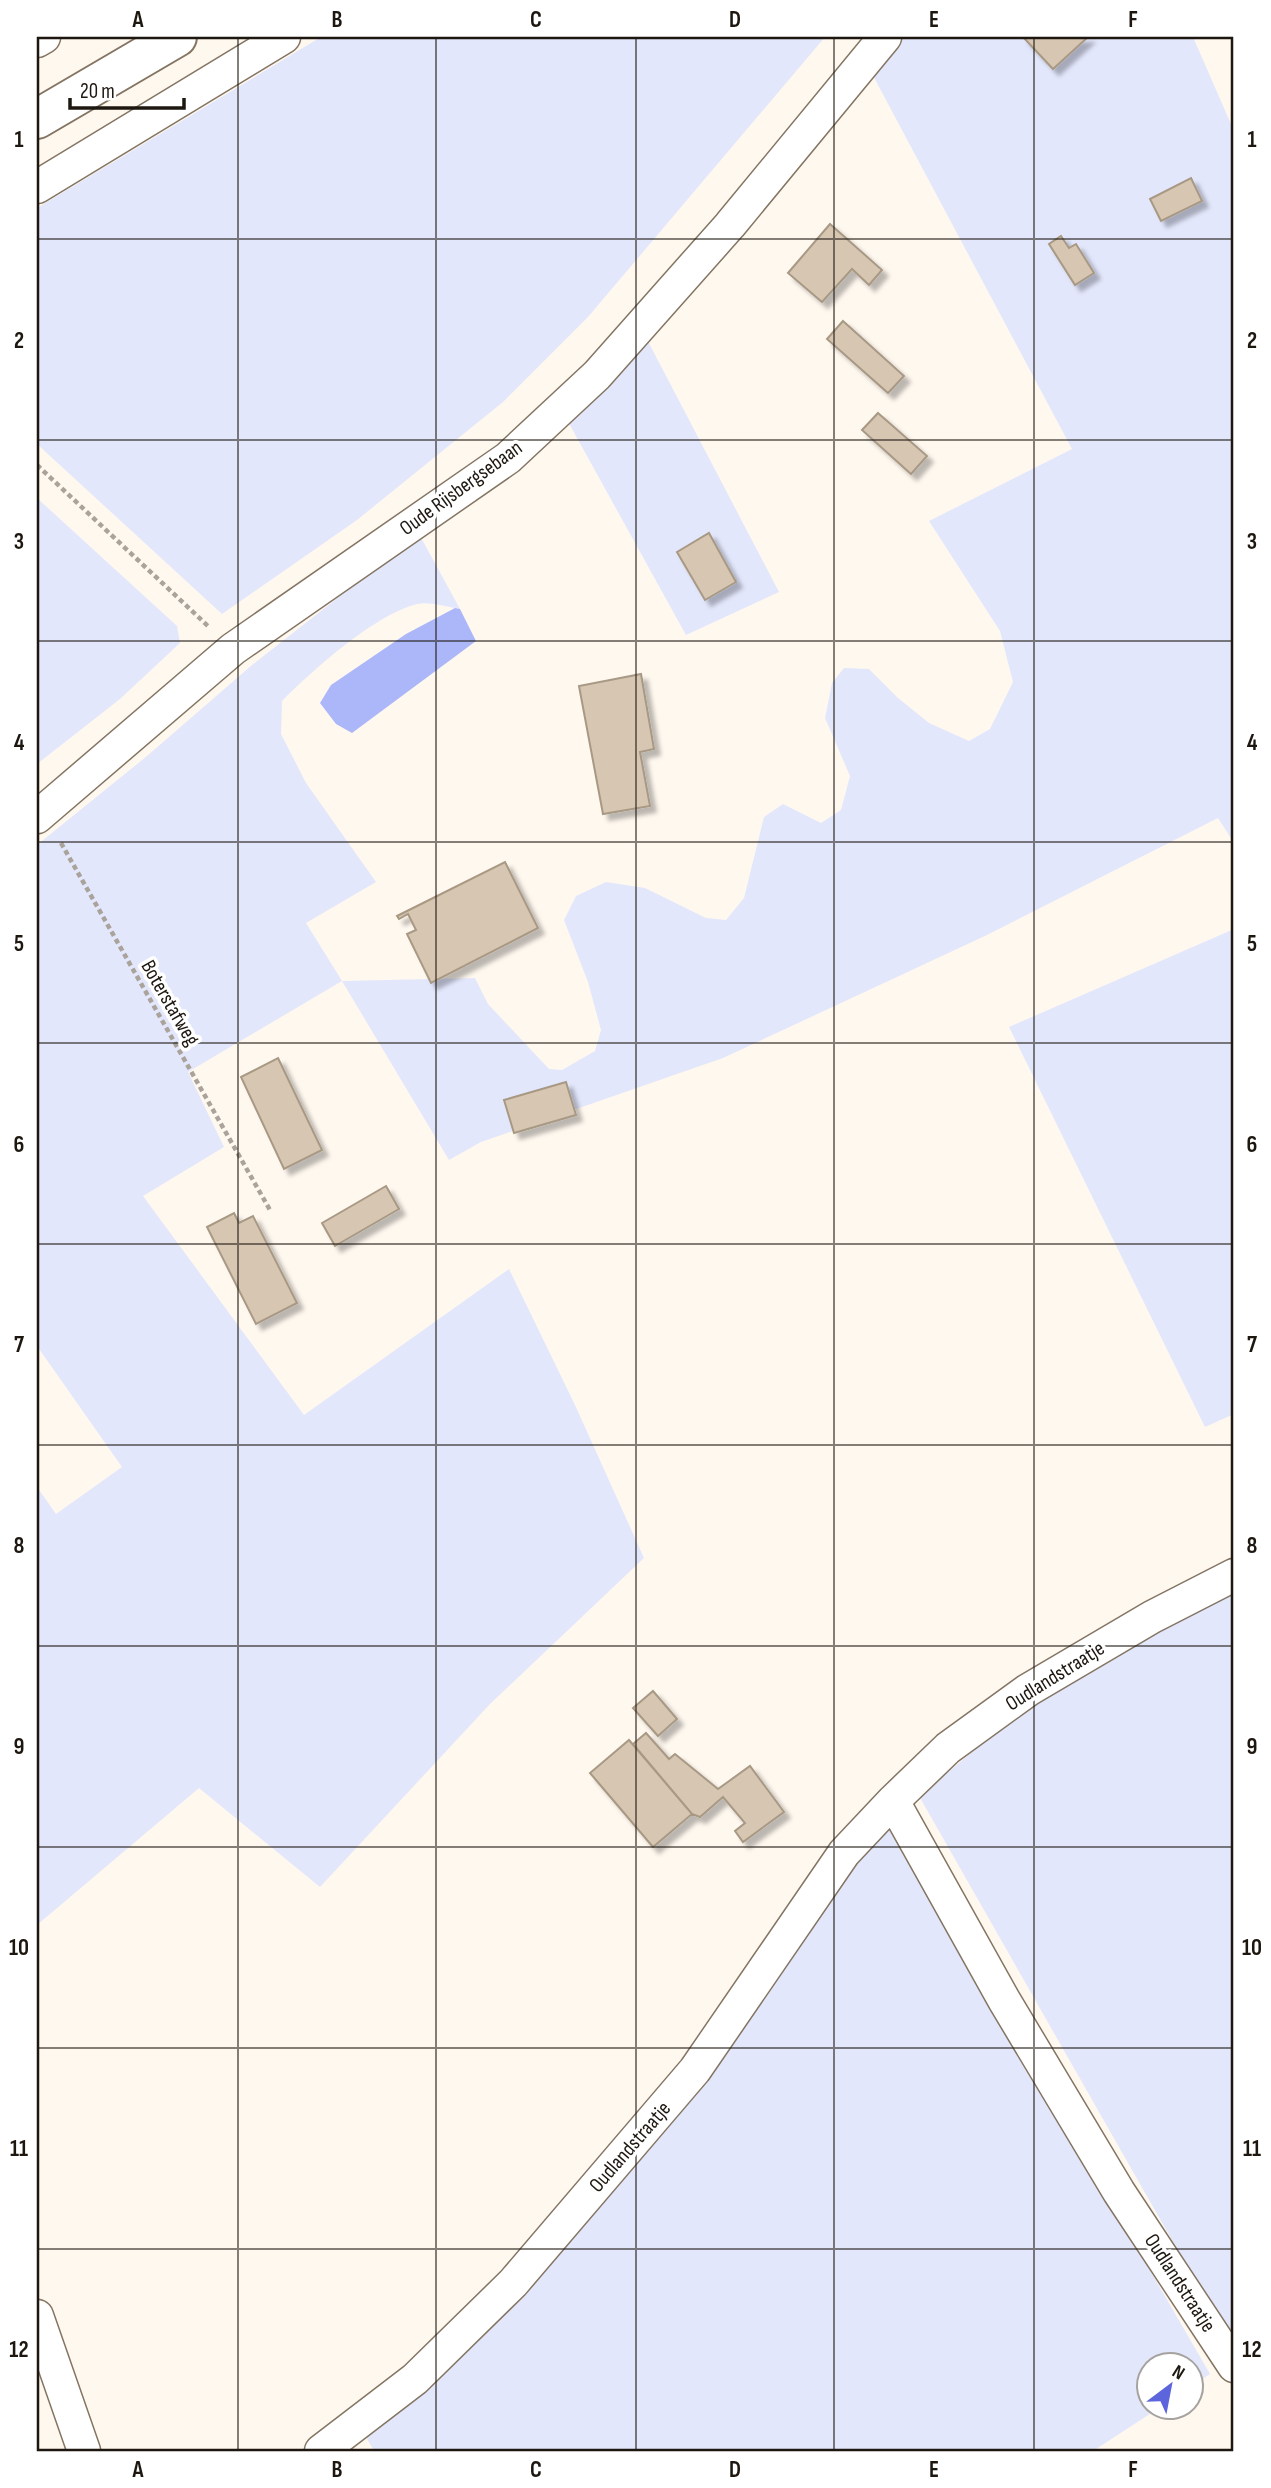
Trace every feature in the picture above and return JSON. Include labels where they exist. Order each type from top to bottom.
[{"type":"main road","points":[[37,119],[177,37]]},
{"type":"street","points":[[37,41],[44,37]]},
{"type":"street","points":[[37,187],[284,37]]},
{"type":"street","name":"Oude Rijsbergsebaan","points":[[40,814],[233,649],[508,458],[597,375],[730,225],[885,37]]},
{"type":"street","name":"Oudlandstraatje","points":[[321,2451],[415,2379],[513,2283],[695,2070],[844,1853],[948,1748],[1028,1690],[1152,1617],[1234,1575]]},
{"type":"street","name":"Oudlandstraatje","points":[[893,1801],[1004,2000],[1119,2192],[1234,2366]]},
{"type":"street","points":[[37,2316],[84,2451]]},
{"type":"path","points":[[37,466],[233,649]]},
{"type":"path","name":"Boterstafweg","points":[[40,814],[270,1210]]},
{"type":"shaded area","points":[[321,37],[825,37],[588,317],[503,402],[357,520],[222,614],[37,444],[37,208]]},
{"type":"shaded area","points":[[877,37],[1193,37],[1234,131],[1234,843],[1218,818],[987,935],[723,1058],[481,1142],[449,1160],[342,981],[475,978],[488,1004],[549,1069],[562,1070],[595,1051],[601,1030],[588,982],[564,920],[576,896],[606,882],[645,888],[706,918],[726,920],[744,898],[764,817],[783,804],[821,823],[841,810],[850,776],[825,718],[832,683],[844,668],[869,669],[898,698],[929,723],[969,741],[990,729],[1013,682],[1000,631],[929,521],[1072,449],[862,55]]},
{"type":"shaded area","points":[[641,328],[779,592],[686,635],[561,409]]},
{"type":"shaded area","points":[[37,498],[177,626],[180,643],[120,699],[37,764]]},
{"type":"shaded area","points":[[419,534],[460,609],[422,603],[382,619],[345,645],[282,701],[281,734],[306,783],[376,882],[306,923],[342,981],[188,1072],[224,1147],[143,1196],[304,1415],[509,1269],[575,1405],[644,1558],[490,1704],[320,1887],[199,1788],[37,1925],[37,1487],[56,1514],[122,1467],[37,1346],[37,845],[147,756],[252,665]]},
{"type":"shaded area","points":[[1234,929],[1234,1414],[1205,1427],[1009,1027]]},
{"type":"shaded area","points":[[1234,1591],[1234,2349],[919,1796],[1045,1692]]},
{"type":"shaded area","points":[[886,1814],[1197,2352],[1134,2352],[1134,2422],[1138,2422],[1093,2451],[374,2451],[362,2430],[494,2315]]},
{"type":"shaded area","points":[[1204,2364],[1210,2374],[1204,2378]]},
{"type":"water","points":[[455,608],[460,609],[476,641],[352,733],[336,724],[320,703],[331,685],[406,634]]},
{"type":"building","points":[[1023,37],[1088,37],[1053,69]]},
{"type":"building","points":[[1191,178],[1202,201],[1161,221],[1150,199]]},
{"type":"building","points":[[830,224],[882,270],[869,285],[852,269],[822,302],[788,273]]},
{"type":"building","points":[[1061,236],[1069,248],[1076,244],[1094,273],[1075,285],[1049,244]]},
{"type":"building","points":[[843,321],[904,376],[888,393],[827,339]]},
{"type":"building","points":[[878,413],[927,456],[911,474],[862,430]]},
{"type":"building","points":[[709,533],[736,582],[705,600],[677,552]]},
{"type":"building","points":[[641,674],[654,749],[640,752],[650,806],[603,814],[579,686]]},
{"type":"building","points":[[505,862],[538,928],[431,983],[407,934],[416,930],[408,914],[399,919],[397,916]]},
{"type":"building","points":[[278,1058],[322,1150],[284,1169],[241,1077]]},
{"type":"building","points":[[566,1082],[576,1115],[514,1133],[504,1100]]},
{"type":"building","points":[[386,1186],[399,1209],[335,1246],[322,1223]]},
{"type":"building","points":[[234,1213],[239,1223],[253,1216],[297,1303],[256,1324],[207,1227]]},
{"type":"building","points":[[653,1691],[677,1719],[658,1736],[633,1708]]},
{"type":"building","points":[[646,1733],[669,1759],[675,1754],[718,1789],[750,1766],[784,1812],[743,1842],[735,1831],[745,1823],[723,1797],[700,1817],[692,1814],[633,1744]]},
{"type":"building","points":[[629,1740],[692,1814],[653,1847],[590,1773]]}]
